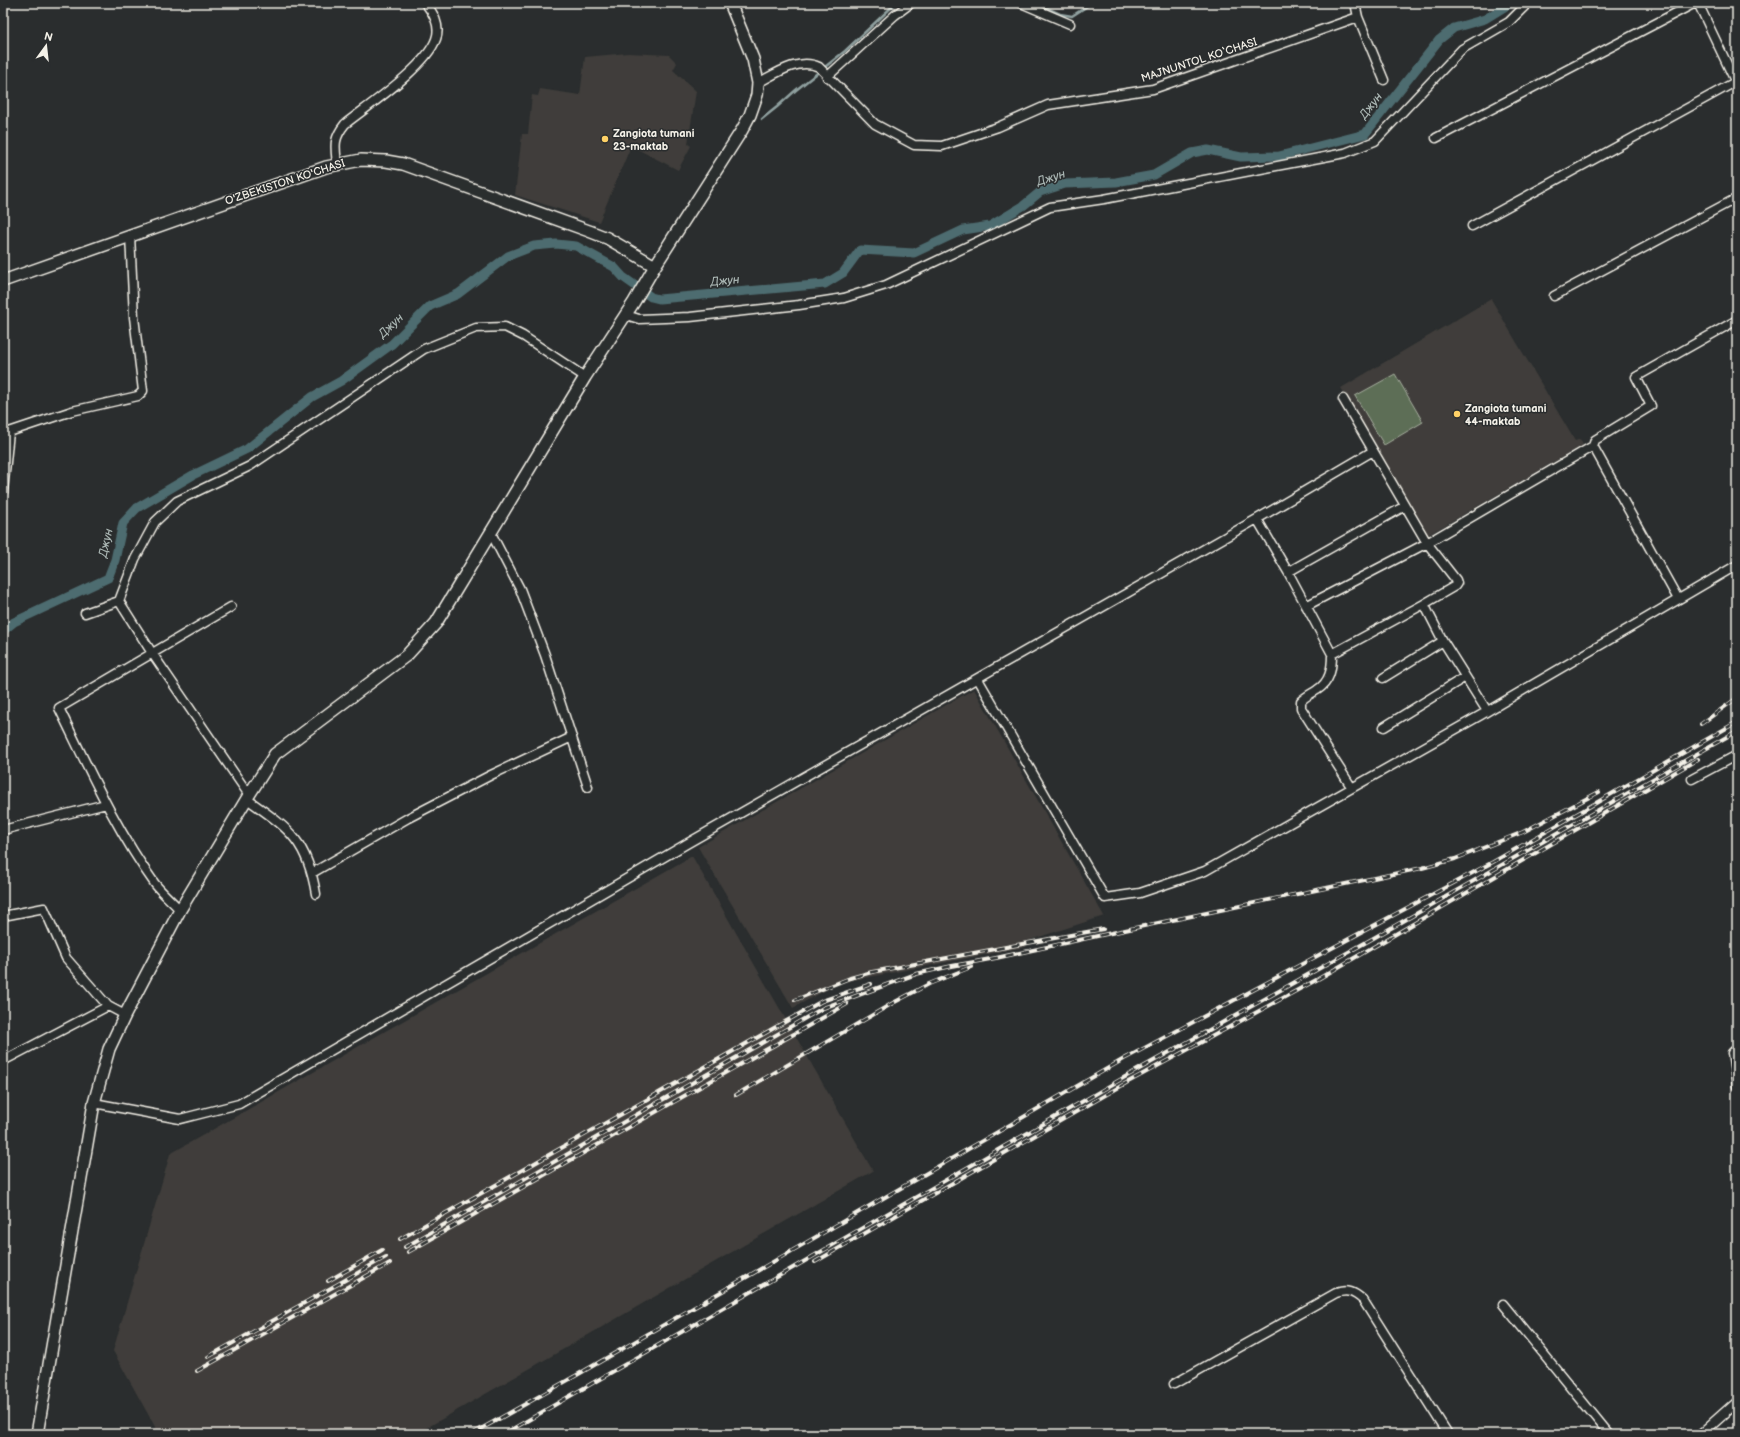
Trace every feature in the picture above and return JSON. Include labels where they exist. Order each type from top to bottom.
[{"type":"main road","points":[[37,1434],[94,1103],[109,1049],[125,1014],[180,910],[248,797],[276,754],[336,707],[407,656],[436,622],[655,266],[742,130],[758,95],[758,83],[753,59],[730,3]]},
{"type":"main road","name":"O'ZBEKISTON KO'CHASI","points":[[3,281],[130,235],[337,164],[361,160],[386,161],[403,164],[440,176],[595,234],[617,244],[655,266]]},
{"type":"street","points":[[337,164],[335,144],[339,132],[345,124],[397,84],[427,55],[436,39],[438,29],[432,11],[425,3]]},
{"type":"street","points":[[758,83],[786,68],[812,63],[823,72],[911,3]]},
{"type":"street","points":[[1021,3],[1070,24]]},
{"type":"street","points":[[1355,3],[1358,16],[1384,80]]},
{"type":"street","points":[[626,315],[638,319],[690,317],[799,305],[844,298],[886,285],[1050,207],[1104,199],[1345,153],[1375,141],[1462,49],[1509,22],[1528,3]]},
{"type":"street","points":[[1436,138],[1695,3]]},
{"type":"street","points":[[1472,226],[1736,83],[1698,3]]},
{"type":"street","name":"MAJNUNTOL KO‘CHASI","points":[[823,72],[875,124],[914,145],[942,146],[998,127],[1048,105],[1152,89],[1358,16]]},
{"type":"street","points":[[1554,296],[1737,198]]},
{"type":"street","points":[[3,492],[9,432],[72,410],[138,396],[143,391],[134,316],[130,235]]},
{"type":"street","points":[[1306,606],[1427,543],[1593,446],[1595,440],[1650,406],[1636,377],[1737,320]]},
{"type":"street","points":[[85,613],[119,600],[135,559],[155,522],[177,501],[250,466],[424,349],[476,328],[505,327],[523,336],[586,377]]},
{"type":"street","points":[[1332,654],[1424,604],[1455,586],[1457,583],[1427,543],[1344,399]]},
{"type":"street","points":[[1593,446],[1678,600]]},
{"type":"street","points":[[94,1103],[180,1119],[240,1104],[688,843],[978,679],[1373,451]]},
{"type":"street","points":[[1288,572],[1405,506]]},
{"type":"street","points":[[1257,519],[1288,572],[1332,654],[1329,678],[1318,690],[1307,695],[1301,701],[1300,708],[1352,788]]},
{"type":"street","points":[[491,533],[520,589],[545,655],[588,787]]},
{"type":"street","points":[[978,679],[1105,898],[1140,893],[1205,871],[1487,711],[1737,565]]},
{"type":"street","points":[[119,600],[152,653],[248,797],[290,832],[301,846],[312,874],[316,894]]},
{"type":"street","points":[[1424,604],[1443,641],[1487,711]]},
{"type":"street","points":[[180,910],[155,885],[106,804],[59,708],[231,607]]},
{"type":"street","points":[[1383,678],[1443,641]]},
{"type":"street","points":[[1384,727],[1465,677]]},
{"type":"street","points":[[312,874],[408,818],[491,775],[572,737]]},
{"type":"street","points":[[1692,779],[1737,755]]},
{"type":"street","points":[[3,830],[106,804]]},
{"type":"street","points":[[3,916],[44,908],[66,958],[108,1006],[125,1014]]},
{"type":"street","points":[[3,1061],[108,1006]]},
{"type":"street","points":[[1737,1050],[1732,1054],[1737,1086]]},
{"type":"street","points":[[1174,1384],[1344,1290],[1354,1292],[1363,1300],[1448,1434]]},
{"type":"street","points":[[1503,1304],[1609,1434]]},
{"type":"street","points":[[1700,1434],[1737,1402]]},
{"type":"shaded area","name":"Zangiota tumani 23-maktab","points":[[628,53],[669,55],[677,63],[673,70],[696,91],[688,144],[691,146],[678,170],[631,146],[599,222],[515,195],[522,134],[528,134],[532,95],[538,96],[540,89],[580,95],[585,57]]},
{"type":"shaded area","name":"Zangiota tumani 44-maktab","points":[[1491,299],[1575,441],[1580,439],[1583,445],[1428,535],[1341,388]]},
{"type":"shaded area","points":[[974,689],[1104,916],[1027,941],[1026,947],[839,983],[793,1008],[698,847]]},
{"type":"shaded area","points":[[692,856],[873,1171],[416,1434],[159,1434],[113,1351],[170,1154]]},
{"type":"green space","points":[[1395,374],[1423,422],[1384,445],[1355,396]]},
{"type":"waterway","points":[[762,119],[845,51],[896,3]]},
{"type":"waterway","points":[[1036,3],[1060,14],[1072,16],[1092,3]]},
{"type":"waterway","name":"Джун","points":[[3,631],[14,622],[108,578],[115,560],[123,523],[137,508],[193,475],[247,449],[312,397],[341,381],[392,344],[430,306],[458,294],[508,256],[534,246],[556,244],[576,246],[614,267],[623,277],[651,297],[659,299],[825,284],[843,273],[860,250],[914,253],[963,230],[990,226],[1023,206],[1040,192],[1065,184],[1116,182],[1154,175],[1192,153],[1208,150],[1241,157],[1279,156],[1365,134],[1439,40],[1454,28],[1485,19],[1511,3]]},
{"type":"railway","points":[[1701,724],[1737,698]]},
{"type":"railway","points":[[472,1434],[577,1375],[1124,1059],[1493,862],[1737,722]]},
{"type":"railway","points":[[504,1434],[1125,1077],[1370,940],[1737,731]]},
{"type":"railway","points":[[815,1262],[1128,1082],[1318,979],[1698,759]]},
{"type":"railway","points":[[405,1247],[823,1008],[916,974],[1422,868],[1455,859],[1523,832],[1599,792]]},
{"type":"railway","points":[[795,1000],[850,978],[872,972],[1103,929]]},
{"type":"railway","points":[[736,1095],[893,1003],[929,984],[971,967]]},
{"type":"railway","points":[[400,1239],[822,1001],[871,984]]},
{"type":"railway","points":[[408,1252],[847,1004]]},
{"type":"railway","points":[[328,1281],[382,1250]]},
{"type":"railway","points":[[208,1357],[386,1257]]},
{"type":"railway","points":[[197,1371],[390,1263]]},
{"type":"place","name":"Zangiota tumani 23-maktab","points":[[605,139]]},
{"type":"place","name":"Zangiota tumani 44-maktab","points":[[1457,414]]}]
